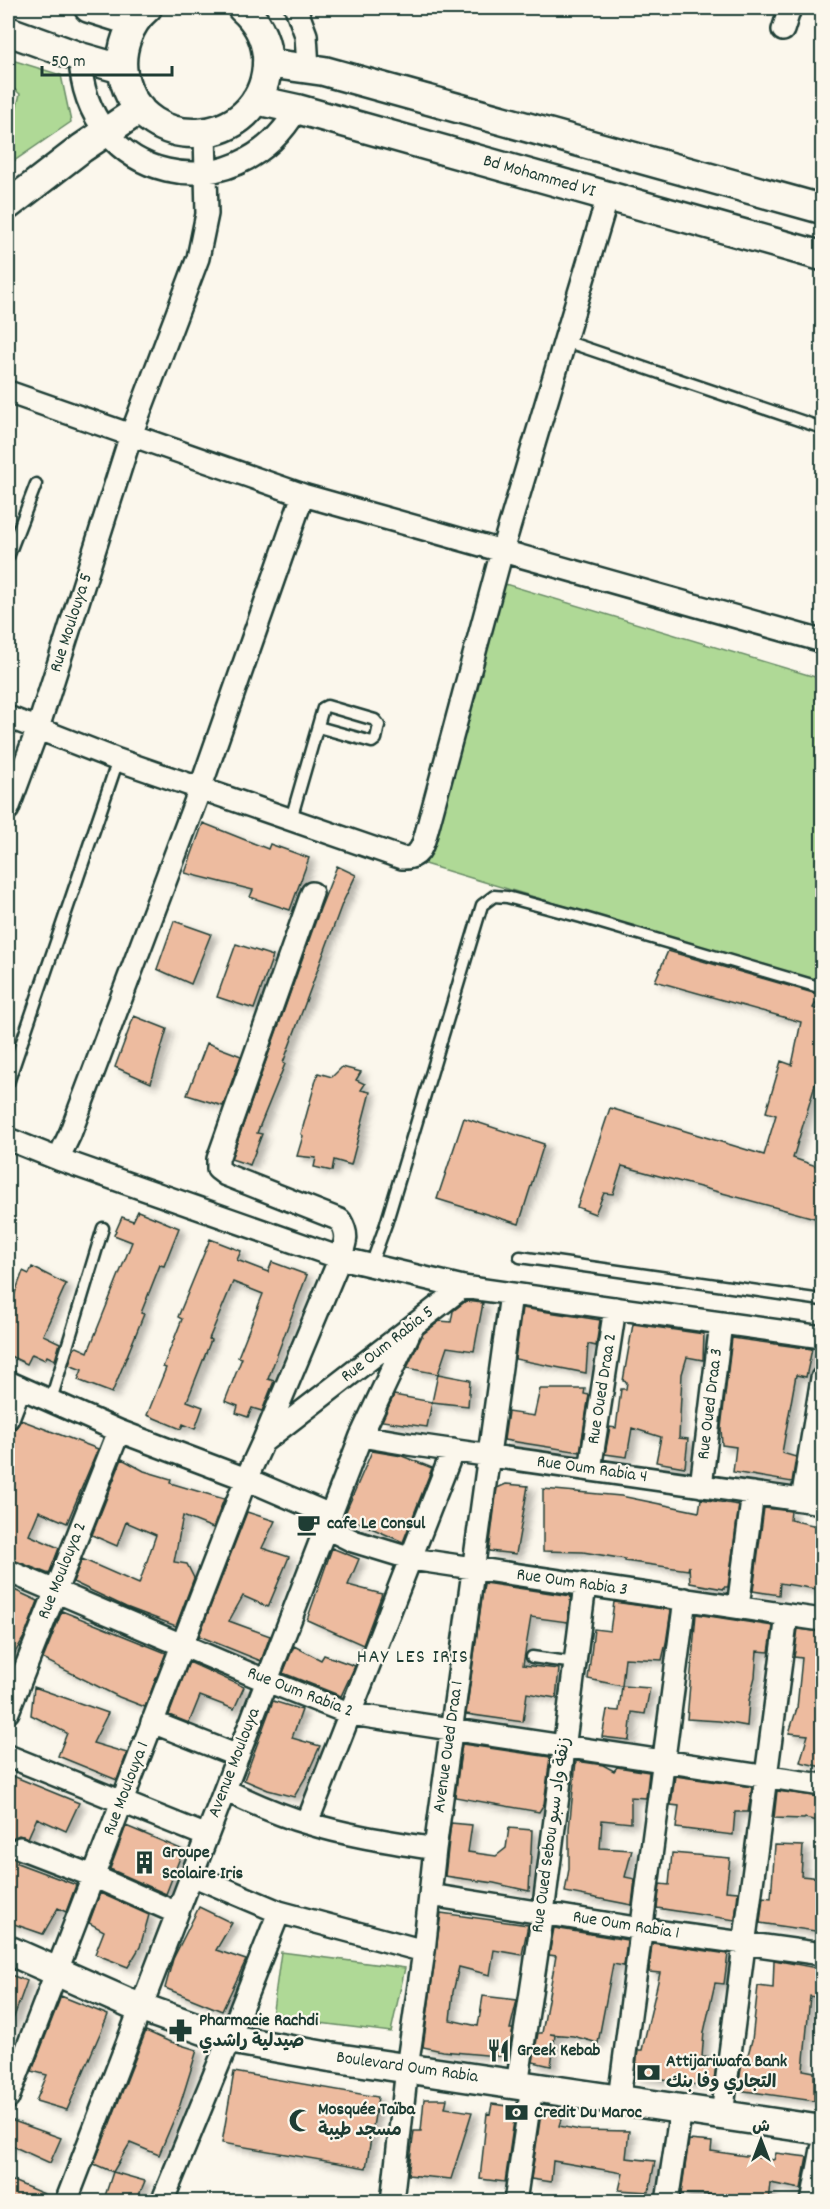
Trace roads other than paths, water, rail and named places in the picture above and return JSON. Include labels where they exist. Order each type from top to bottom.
[{"type":"street","points":[[89,8],[141,12],[127,36],[123,53],[122,69],[128,91],[150,119],[169,129],[190,134],[205,133],[229,126],[249,110],[256,100],[264,82],[267,63],[264,39],[253,11]]},
{"type":"street","points":[[296,8],[306,35],[308,68]]},
{"type":"street","points":[[783,30],[790,8]]},
{"type":"street","points":[[8,31],[80,57],[122,69]]},
{"type":"street","points":[[80,57],[81,77],[86,97],[105,131],[126,151],[150,165],[178,172],[206,173],[234,166],[260,153],[281,133],[297,109]]},
{"type":"street","points":[[267,63],[308,68],[822,209]]},
{"type":"street","name":"Bd Mohammed VI","points":[[256,100],[297,109],[822,256]]},
{"type":"street","points":[[8,205],[105,131],[140,109]]},
{"type":"street","name":"Rue Moulouya 5","points":[[8,809],[38,728],[131,435],[198,258],[207,214],[205,133]]},
{"type":"street","points":[[8,717],[118,760],[402,858],[412,858],[418,855],[427,830],[502,551],[608,196]]},
{"type":"street","points":[[8,392],[303,495],[822,641]]},
{"type":"street","points":[[58,1159],[70,1134],[200,789],[303,495]]},
{"type":"street","points":[[263,1442],[340,1258],[347,1239],[346,1230],[340,1220],[226,1175],[219,1169],[218,1159],[312,893]]},
{"type":"street","points":[[8,1139],[58,1159],[340,1258],[463,1287],[822,1337]]},
{"type":"street","name":"Rue Oum Rabia 5","points":[[246,1479],[263,1442],[463,1287]]},
{"type":"street","name":"Avenue Oued Draa 1","points":[[392,2202],[435,1849],[511,1294]]},
{"type":"street","name":"Rue Oued Draa 2","points":[[590,1470],[615,1308]]},
{"type":"street","name":"Rue Oued Draa 3","points":[[701,1486],[721,1323]]},
{"type":"street","name":"Avenue Moulouya","points":[[66,2202],[361,1436],[412,1327]]},
{"type":"street","points":[[812,1502],[822,1378]]},
{"type":"street","points":[[8,1418],[14,1384],[119,1431],[246,1479]]},
{"type":"street","name":"Rue Moulouya 2","points":[[8,1712],[119,1431]]},
{"type":"street","name":"Rue Oum Rabia 4","points":[[361,1436],[812,1502]]},
{"type":"street","points":[[307,1823],[412,1560],[453,1450]]},
{"type":"street","name":"Rue Oum Rabia 3","points":[[246,1479],[328,1521],[353,1541],[412,1560],[822,1620]]},
{"type":"street","name":"Rue Moulouya 1","points":[[8,2098],[246,1479]]},
{"type":"street","points":[[738,1607],[753,1493]]},
{"type":"street","name":"Rue Oum Rabia 2","points":[[8,1571],[267,1681],[351,1714],[822,1785]]},
{"type":"street","name":"Rue Oued Sebou زنقة واد سبو","points":[[515,2202],[543,1913],[585,1584]]},
{"type":"street","points":[[619,2099],[685,1599]]},
{"type":"street","points":[[722,2115],[788,1615]]},
{"type":"street","points":[[152,1722],[238,1756]]},
{"type":"street","points":[[8,1756],[207,1836]]},
{"type":"street","points":[[225,1790],[259,1806],[307,1823],[367,1838],[435,1849]]},
{"type":"street","points":[[20,1848],[93,1876],[177,1913]]},
{"type":"street","points":[[192,1875],[279,1911],[424,1950]]},
{"type":"street","name":"Rue Oum Rabia 1","points":[[430,1895],[642,1929],[822,1954]]},
{"type":"street","points":[[162,2202],[279,1911]]},
{"type":"street","name":"Boulevard Oum Rabia","points":[[8,1950],[141,2008],[229,2039],[822,2130]]},
{"type":"street","points":[[667,2202],[681,2109]]},
{"type":"street","points":[[812,2202],[822,2149]]},
{"type":"lane","points":[[565,341],[822,428]]},
{"type":"lane","points":[[8,557],[36,484]]},
{"type":"lane","points":[[291,819],[323,708],[327,706],[375,720],[379,725],[376,739],[372,742],[318,727]]},
{"type":"lane","points":[[8,1083],[118,760]]},
{"type":"lane","points":[[371,1265],[386,1224],[482,906],[494,896],[507,897],[581,916],[822,988]]},
{"type":"lane","points":[[51,1400],[103,1228]]},
{"type":"lane","points":[[520,1257],[822,1300]]},
{"type":"lane","points":[[532,1657],[575,1663]]},
{"type":"place","name":"cafe Le Consul","points":[[309,1524]]},
{"type":"place","name":"Groupe Scolaire Iris","points":[[144,1863]]},
{"type":"place","name":"Pharmacie Rachdi صيدلية راشدي","points":[[181,2031]]},
{"type":"place","name":"Greek Kebab","points":[[499,2051]]},
{"type":"place","name":"Attijariwafa Bank التجاري وفا بنك","points":[[648,2072]]},
{"type":"place","name":"Credit Du Maroc","points":[[516,2113]]},
{"type":"place","name":"Mosquée Taïba مسجد طيبة","points":[[300,2120]]},
{"type":"district","name":"HAY LES IRIS","points":[[413,1658]]}]
